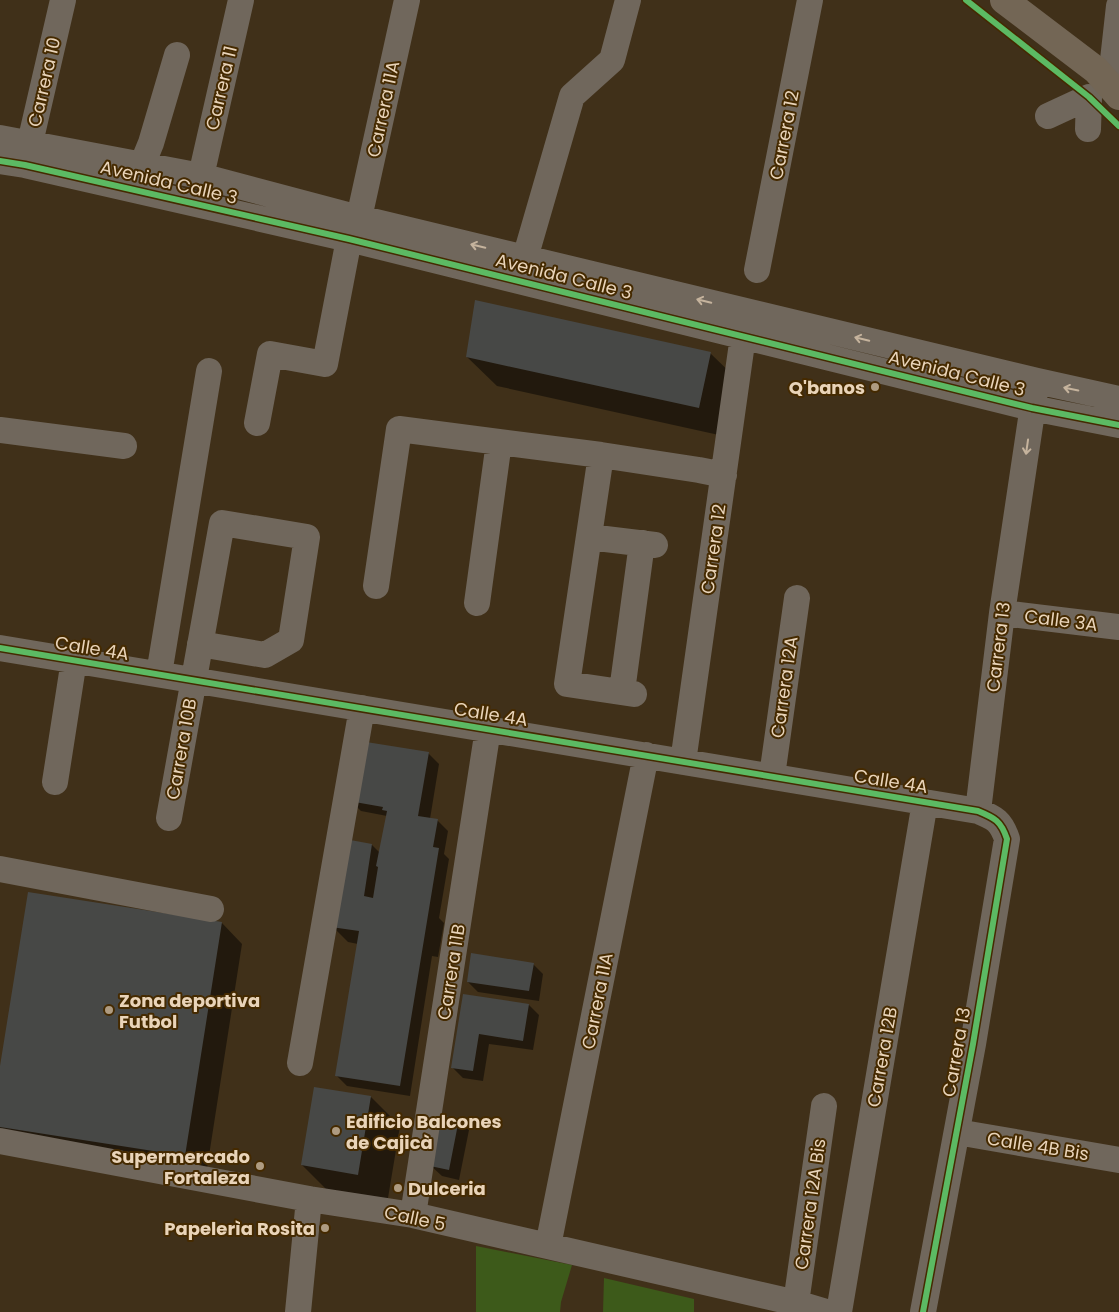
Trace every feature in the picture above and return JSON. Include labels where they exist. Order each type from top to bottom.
[{"type":"main road","points":[[1004,0],[1103,88]]},
{"type":"street","name":"Carrera 10","points":[[19,156],[63,0]]},
{"type":"street","name":"Carrera 11","points":[[201,176],[241,0]]},
{"type":"street","name":"Carrera 11A","points":[[257,423],[270,354],[326,364],[354,228],[407,0]]},
{"type":"street","points":[[525,258],[572,96],[612,60],[628,0]]},
{"type":"street","name":"Carrera 12","points":[[757,270],[810,0]]},
{"type":"street","points":[[1088,129],[1103,88],[1119,6]]},
{"type":"street","points":[[142,165],[151,143],[177,55]]},
{"type":"street","points":[[1048,116],[1103,88]]},
{"type":"street","name":"Avenida Calle 3","points":[[0,138],[19,156],[354,228],[525,258],[1119,399]]},
{"type":"street","name":"Avenida Calle 3","points":[[19,156],[142,165],[201,176],[354,228],[743,336],[1032,408],[1119,425]]},
{"type":"street","name":"Carrera 12","points":[[683,762],[711,472],[743,336]]},
{"type":"street","points":[[159,674],[210,371]]},
{"type":"street","name":"Carrera 13","points":[[923,1312],[973,1044],[1007,839],[1003,828],[995,818],[978,811],[1002,613],[1037,381]]},
{"type":"street","points":[[376,586],[399,429],[601,455],[711,472]]},
{"type":"street","points":[[0,430],[124,446]]},
{"type":"street","points":[[477,603],[499,442]]},
{"type":"street","points":[[590,537],[648,544],[628,693],[567,684],[601,455]]},
{"type":"street","name":"Carrera 10B","points":[[169,818],[193,680],[222,523],[307,537],[291,640],[265,655],[200,644]]},
{"type":"street","name":"Carrera 12A","points":[[772,776],[796,598]]},
{"type":"street","name":"Calle 3A","points":[[1002,613],[1119,627]]},
{"type":"street","name":"Calle 4A","points":[[0,648],[978,811]]},
{"type":"street","points":[[55,782],[74,660]]},
{"type":"street","points":[[300,1063],[362,708]]},
{"type":"street","name":"Carrera 11B","points":[[413,1215],[488,729]]},
{"type":"street","name":"Carrera 11A","points":[[548,1246],[646,755]]},
{"type":"street","name":"Carrera 12B","points":[[839,1312],[925,802]]},
{"type":"street","points":[[0,869],[211,909]]},
{"type":"street","name":"Carrera 12A Bis","points":[[796,1303],[824,1106]]},
{"type":"street","name":"Calle 4B Bis","points":[[956,1132],[1119,1160]]},
{"type":"street","name":"Calle 5","points":[[0,1141],[309,1199],[413,1215],[796,1303],[826,1312]]},
{"type":"street","points":[[298,1312],[309,1199]]},
{"type":"green space","points":[[476,1246],[572,1265],[561,1302],[560,1312],[476,1312]]},
{"type":"green space","points":[[604,1278],[694,1299],[694,1312],[603,1312]]},
{"type":"building","points":[[475,300],[711,352],[699,408],[466,357]]},
{"type":"building","points":[[360,741],[429,752],[418,816],[438,819],[433,847],[439,848],[400,1086],[335,1076],[359,931],[331,927],[345,839],[372,844],[364,896],[373,898],[378,867],[376,866],[387,811],[382,810],[383,807],[349,801]]},
{"type":"building","name":"Zona deportiva Futbol","points":[[28,892],[222,922],[185,1156],[0,1127],[0,1066]]},
{"type":"building","points":[[471,953],[534,963],[529,991],[467,982]]},
{"type":"building","points":[[463,994],[529,1004],[523,1041],[479,1034],[473,1071],[451,1068]]},
{"type":"building","name":"Edificio Balcones de Cajicà","points":[[314,1087],[371,1096],[358,1175],[301,1165]]},
{"type":"building","points":[[440,1115],[459,1119],[449,1170],[430,1166]]},
{"type":"cycle path","points":[[966,0],[1089,97],[1119,126]]},
{"type":"cycle path","points":[[0,161],[25,165],[349,239],[1032,408],[1119,425]]},
{"type":"cycle path","points":[[0,648],[978,811],[993,818],[1000,824],[1007,839],[973,1044],[923,1312]]},
{"type":"place","name":"Q'banos","points":[[875,387]]},
{"type":"place","name":"Zona deportiva Futbol","points":[[109,1010]]},
{"type":"place","name":"Edificio Balcones de Cajicà","points":[[336,1131]]},
{"type":"place","name":"Supermercado Fortaleza","points":[[260,1166]]},
{"type":"place","name":"Dulceria","points":[[398,1188]]},
{"type":"place","name":"Papelerìa Rosita","points":[[325,1228]]}]
